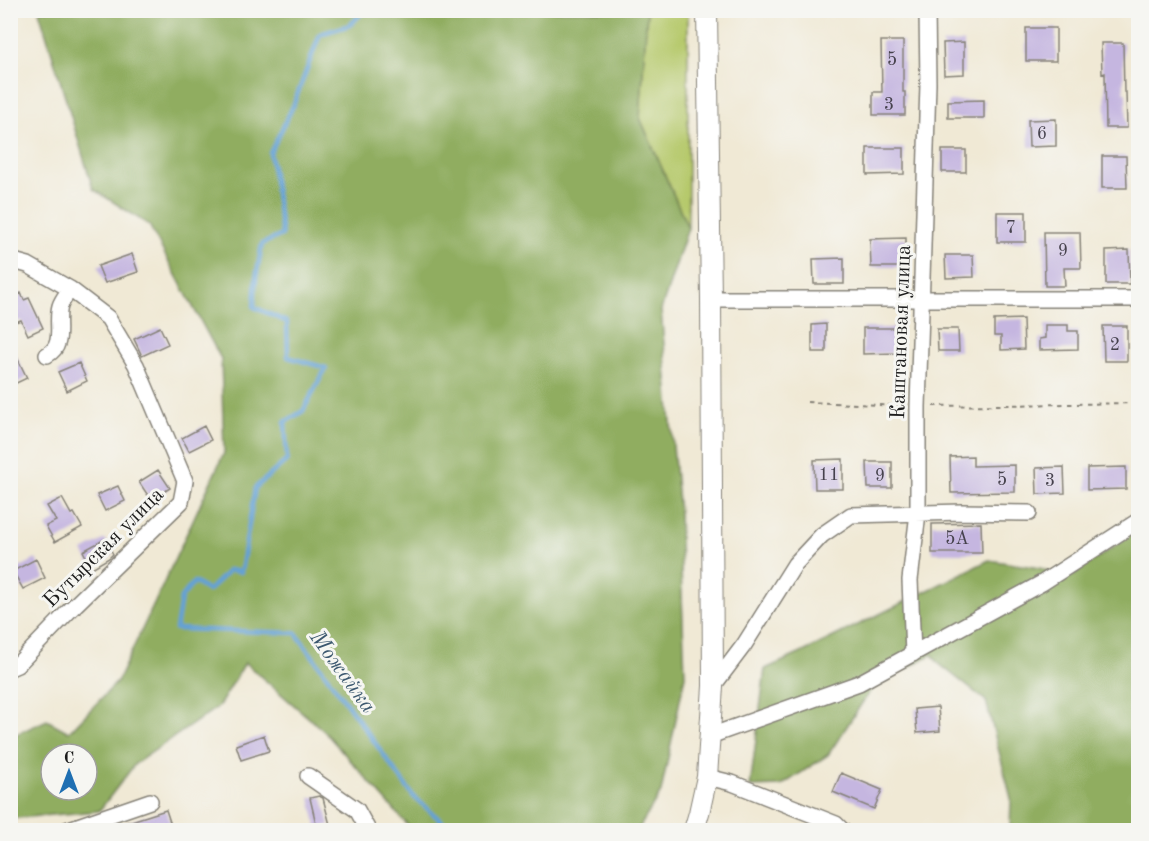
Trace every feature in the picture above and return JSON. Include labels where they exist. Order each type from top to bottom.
[{"type":"main road","points":[[696,822],[707,777],[712,686],[711,299],[707,10]]},
{"type":"street","name":"Каштановая улица","points":[[913,654],[910,580],[918,513],[918,407],[928,84],[927,10]]},
{"type":"street","name":"Бутырская улица","points":[[10,260],[28,265],[70,289],[108,318],[136,365],[185,481],[181,502],[17,665],[10,668]]},
{"type":"street","points":[[47,355],[52,352],[58,342],[60,306],[70,289]]},
{"type":"street","points":[[711,299],[1138,299]]},
{"type":"street","points":[[712,686],[744,645],[795,564],[822,535],[851,515],[1029,513]]},
{"type":"street","points":[[710,736],[860,684],[1042,583],[1138,521]]},
{"type":"street","points":[[308,776],[357,810],[368,831]]},
{"type":"street","points":[[707,777],[732,783],[826,820],[836,824],[842,831]]},
{"type":"street","points":[[66,831],[150,801]]},
{"type":"path","points":[[807,402],[918,407],[1138,403]]},
{"type":"green space","points":[[39,11],[647,11],[640,118],[688,228],[661,310],[679,513],[685,676],[661,792],[638,830],[412,830],[325,732],[245,663],[219,706],[135,764],[99,811],[17,818],[11,816],[10,737],[47,720],[69,732],[117,682],[224,453],[221,359],[149,225],[93,189]]},
{"type":"green space","points":[[647,11],[688,11],[688,228],[640,118]]},
{"type":"green space","points":[[1138,530],[1138,830],[1010,830],[1011,798],[986,701],[938,663],[932,654],[872,688],[828,755],[781,786],[750,787],[765,669],[989,560],[1040,568],[1067,579]]},
{"type":"building","points":[[1026,28],[1056,28],[1056,61],[1026,61]]},
{"type":"building","points":[[881,41],[903,41],[905,115],[873,115],[873,92],[882,92]]},
{"type":"building","points":[[964,42],[964,74],[944,75],[943,43]]},
{"type":"building","points":[[1101,43],[1123,43],[1127,128],[1106,128],[1105,73],[1102,74]]},
{"type":"building","points":[[984,100],[984,118],[948,118],[948,101]]},
{"type":"building","points":[[1056,119],[1056,146],[1029,147],[1028,120]]},
{"type":"building","points":[[867,148],[904,148],[904,174],[867,175]]},
{"type":"building","points":[[942,150],[966,150],[966,172],[942,172]]},
{"type":"building","points":[[1102,156],[1126,156],[1127,188],[1102,188]]},
{"type":"building","points":[[997,212],[1026,212],[1026,242],[997,242]]},
{"type":"building","points":[[1044,232],[1080,232],[1081,268],[1064,268],[1065,286],[1045,286]]},
{"type":"building","points":[[906,238],[906,267],[871,267],[870,239]]},
{"type":"building","points":[[1129,250],[1130,284],[1106,284],[1106,251]]},
{"type":"building","points":[[132,254],[138,272],[105,283],[98,266]]},
{"type":"building","points":[[945,255],[973,255],[974,277],[946,278]]},
{"type":"building","points":[[844,258],[844,284],[814,284],[813,259]]},
{"type":"building","points":[[21,293],[24,300],[29,298],[43,328],[28,335],[21,320],[10,324],[10,298]]},
{"type":"building","points":[[1023,319],[1024,349],[1001,350],[1001,336],[994,336],[994,320]]},
{"type":"building","points":[[826,324],[826,352],[812,352],[812,325]]},
{"type":"building","points":[[1045,325],[1068,325],[1068,331],[1078,331],[1078,349],[1039,350],[1039,339],[1045,338]]},
{"type":"building","points":[[1103,326],[1127,326],[1127,361],[1104,361]]},
{"type":"building","points":[[160,327],[168,344],[142,356],[134,339]]},
{"type":"building","points":[[863,328],[896,328],[897,353],[863,354]]},
{"type":"building","points":[[937,329],[958,329],[959,351],[938,351]]},
{"type":"building","points":[[10,343],[27,378],[10,386]]},
{"type":"building","points":[[79,363],[87,381],[67,391],[58,372]]},
{"type":"building","points":[[204,426],[211,440],[189,451],[182,438]]},
{"type":"building","points":[[973,456],[973,466],[1015,465],[1015,492],[951,493],[950,457]]},
{"type":"building","points":[[843,459],[843,489],[815,489],[814,460]]},
{"type":"building","points":[[867,462],[892,462],[892,488],[868,488]]},
{"type":"building","points":[[1064,467],[1065,493],[1037,494],[1036,468]]},
{"type":"building","points":[[1126,467],[1126,489],[1087,490],[1087,468]]},
{"type":"building","points":[[158,470],[170,488],[151,500],[139,482]]},
{"type":"building","points":[[118,486],[125,501],[105,511],[97,495]]},
{"type":"building","points":[[62,498],[82,527],[55,542],[46,526],[56,521],[47,506]]},
{"type":"building","points":[[981,523],[982,553],[932,553],[932,524]]},
{"type":"building","points":[[105,539],[113,554],[92,568],[83,551]]},
{"type":"building","points":[[36,559],[45,578],[23,589],[13,571]]},
{"type":"building","points":[[938,707],[940,731],[917,733],[915,709]]},
{"type":"building","points":[[264,735],[269,751],[241,760],[236,745]]},
{"type":"building","points":[[841,773],[882,790],[874,809],[833,792]]},
{"type":"building","points":[[319,796],[323,798],[330,825],[317,828],[310,798]]},
{"type":"building","points":[[166,810],[172,828],[164,831],[109,831],[109,828]]},
{"type":"waterway","name":"Можайка","points":[[361,10],[361,14],[350,25],[320,34],[293,106],[270,153],[282,235],[262,244],[256,278],[254,307],[287,322],[288,357],[326,368],[303,411],[285,422],[287,460],[255,488],[241,572],[229,570],[208,591],[194,582],[181,598],[176,629],[296,633],[414,797],[452,830]]}]
